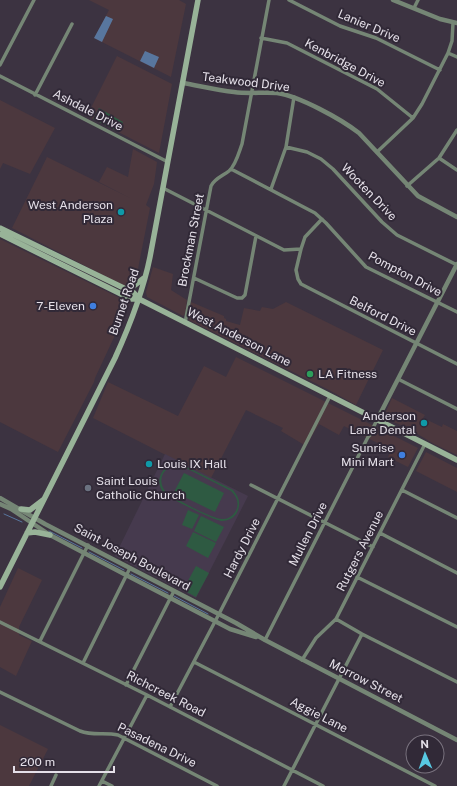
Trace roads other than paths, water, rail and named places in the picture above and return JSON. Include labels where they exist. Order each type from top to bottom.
[{"type":"main road","name":"Burnet Road","points":[[0,587],[115,358],[139,299],[149,264],[198,0]]},
{"type":"main road","name":"West Anderson Lane","points":[[0,228],[132,299],[139,299]]},
{"type":"main road","name":"West Anderson Lane","points":[[0,234],[134,293],[139,299],[185,323],[457,460]]},
{"type":"main road","points":[[125,289],[131,288],[144,278]]},
{"type":"main road","points":[[21,509],[30,510],[45,498]]},
{"type":"main road","points":[[27,533],[35,532],[50,535]]},
{"type":"street","points":[[0,65],[34,0]]},
{"type":"street","points":[[231,169],[242,144],[269,0]]},
{"type":"street","name":"Lanier Drive","points":[[289,0],[340,26],[376,38],[440,70]]},
{"type":"street","points":[[377,152],[413,118],[422,104],[448,53],[455,23],[440,19],[393,0]]},
{"type":"street","points":[[414,8],[418,0]]},
{"type":"street","points":[[35,95],[72,24]]},
{"type":"street","name":"Kenbridge Drive","points":[[262,38],[287,43],[377,89],[413,118]]},
{"type":"street","points":[[448,53],[457,57]]},
{"type":"street","name":"Ashdale Drive","points":[[0,76],[168,162]]},
{"type":"street","name":"Teakwood Drive","points":[[183,83],[224,91],[277,93],[294,98],[325,112],[352,128],[377,152],[407,186],[418,196],[457,217]]},
{"type":"street","points":[[271,189],[286,147],[294,98]]},
{"type":"street","points":[[407,186],[439,158],[457,130]]},
{"type":"street","name":"Wooten Drive","points":[[286,147],[307,152],[321,159],[333,169],[382,222],[397,235],[457,264]]},
{"type":"street","points":[[439,158],[457,170]]},
{"type":"street","name":"Pompton Drive","points":[[231,169],[315,213],[366,267],[457,312]]},
{"type":"street","name":"Brockman Street","points":[[185,323],[213,182],[231,169]]},
{"type":"street","points":[[163,188],[284,250],[301,249],[305,237],[322,219]]},
{"type":"street","points":[[194,278],[237,298],[242,298],[245,295],[256,236]]},
{"type":"street","name":"Belford Drive","points":[[301,249],[296,270],[301,284],[457,364]]},
{"type":"street","name":"Mullen Drive","points":[[265,640],[457,264]]},
{"type":"street","points":[[398,379],[457,409]]},
{"type":"street","name":"Hardy Drive","points":[[170,707],[330,396]]},
{"type":"street","name":"Rutgers Avenue","points":[[302,660],[316,638],[336,619],[425,444]]},
{"type":"street","points":[[251,485],[372,547]]},
{"type":"street","points":[[402,490],[457,518]]},
{"type":"street","points":[[0,498],[21,509],[34,520]]},
{"type":"street","points":[[0,504],[34,520]]},
{"type":"street","name":"Saint Joseph Boulevard","points":[[34,520],[88,545],[219,614]]},
{"type":"street","name":"Saint Joseph Boulevard","points":[[34,520],[50,535],[215,622]]},
{"type":"street","points":[[380,533],[457,573]]},
{"type":"street","points":[[40,641],[88,545]]},
{"type":"street","points":[[83,663],[130,568]]},
{"type":"street","points":[[358,577],[457,627]]},
{"type":"street","points":[[126,685],[174,591]]},
{"type":"street","name":"Morrow Street","points":[[219,614],[302,660],[457,740]]},
{"type":"street","points":[[336,619],[362,634],[457,682]]},
{"type":"street","name":"Richcreek Road","points":[[0,622],[147,695],[323,786]]},
{"type":"street","name":"Morrow Street","points":[[215,622],[230,629],[265,640]]},
{"type":"street","points":[[284,786],[362,634]]},
{"type":"street","name":"Aggie Lane","points":[[194,662],[434,786]]},
{"type":"street","name":"Pasadena Drive","points":[[0,692],[80,731],[94,734],[114,734],[124,738],[217,786]]},
{"type":"street","points":[[99,786],[147,695]]},
{"type":"street","points":[[51,786],[56,775]]},
{"type":"street","points":[[102,781],[112,786]]},
{"type":"water","points":[[106,16],[113,19],[102,42],[94,38]]},
{"type":"water","points":[[145,51],[159,57],[154,68],[140,61]]},
{"type":"waterway","points":[[4,514],[22,522]]},
{"type":"waterway","points":[[49,531],[82,548]]},
{"type":"waterway","points":[[89,552],[124,570]]},
{"type":"waterway","points":[[131,574],[168,593]]},
{"type":"waterway","points":[[174,596],[208,614]]},
{"type":"place","name":"West Anderson Plaza","points":[[121,212]]},
{"type":"place","name":"7-Eleven","points":[[93,306]]},
{"type":"place","name":"LA Fitness","points":[[310,374]]},
{"type":"place","name":"Anderson Lane Dental","points":[[424,423]]},
{"type":"place","name":"Sunrise Mini Mart","points":[[402,455]]},
{"type":"place","name":"Louis IX Hall","points":[[149,464]]},
{"type":"place","name":"Saint Louis Catholic Church","points":[[88,488]]}]
